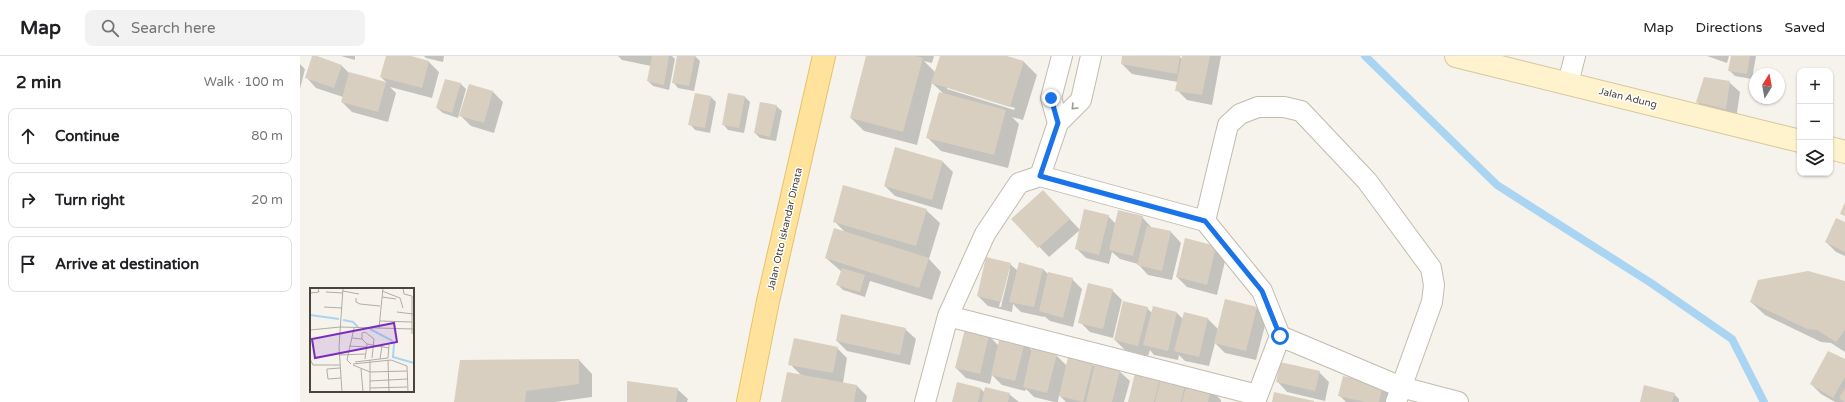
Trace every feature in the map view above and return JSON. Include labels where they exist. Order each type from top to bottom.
[{"type":"main road","name":"Jalan Otto Iskandar Dinata","points":[[748,402],[768,301],[824,56]]},
{"type":"main road","name":"Jalan Adung","points":[[1456,56],[1797,140]]},
{"type":"main road","points":[[1833,149],[1845,152]]},
{"type":"street","points":[[1058,123],[1051,98],[1062,56]]},
{"type":"street","points":[[1040,176],[1058,123],[1081,100],[1091,56]]},
{"type":"street","points":[[1568,83],[1575,56]]},
{"type":"street","points":[[1205,221],[1228,125],[1240,114],[1258,107],[1284,107],[1300,110],[1367,181],[1431,268],[1434,285],[1432,302],[1399,394]]},
{"type":"street","points":[[925,402],[948,316],[985,234],[1019,183],[1040,176],[1205,221],[1262,291],[1280,336],[1399,394],[1458,402]]},
{"type":"street","points":[[948,316],[1256,398],[1280,336]]},
{"type":"building","points":[[312,56],[317,56],[342,65],[334,88],[305,78]]},
{"type":"building","points":[[386,56],[411,56],[429,61],[422,88],[380,77]]},
{"type":"building","points":[[652,56],[669,56],[664,85],[647,81]]},
{"type":"building","points":[[677,56],[695,56],[689,86],[672,83]]},
{"type":"building","points":[[866,56],[915,56],[923,58],[903,132],[850,118]]},
{"type":"building","points":[[940,56],[1007,56],[1024,61],[1010,107],[931,83]]},
{"type":"building","points":[[1122,56],[1180,56],[1177,74],[1121,64]]},
{"type":"building","points":[[1182,56],[1210,56],[1202,95],[1175,91]]},
{"type":"building","points":[[1731,56],[1750,56],[1747,74],[1728,71]]},
{"type":"building","points":[[349,72],[386,82],[378,112],[341,102]]},
{"type":"building","points":[[1704,77],[1730,81],[1726,109],[1696,102]]},
{"type":"building","points":[[445,79],[461,83],[452,113],[436,108]]},
{"type":"building","points":[[469,84],[493,91],[484,123],[459,116]]},
{"type":"building","points":[[939,92],[1006,110],[994,155],[926,138]]},
{"type":"building","points":[[695,93],[711,96],[705,128],[688,125]]},
{"type":"building","points":[[728,93],[745,96],[739,128],[722,125]]},
{"type":"building","points":[[760,102],[777,105],[770,137],[754,133]]},
{"type":"building","points":[[895,147],[943,161],[932,200],[884,186]]},
{"type":"building","points":[[843,185],[927,209],[916,246],[833,222]]},
{"type":"building","points":[[1043,190],[1070,219],[1038,248],[1011,219]]},
{"type":"building","points":[[1845,202],[1845,216],[1840,214]]},
{"type":"building","points":[[1084,209],[1109,215],[1099,255],[1075,249]]},
{"type":"building","points":[[1118,210],[1143,216],[1133,256],[1109,250]]},
{"type":"building","points":[[1836,218],[1845,222],[1845,252],[1825,242]]},
{"type":"building","points":[[1147,226],[1171,231],[1162,271],[1137,265]]},
{"type":"building","points":[[834,228],[929,258],[919,288],[825,258]]},
{"type":"building","points":[[1185,238],[1216,246],[1207,285],[1176,277]]},
{"type":"building","points":[[986,257],[1011,263],[1001,302],[977,296]]},
{"type":"building","points":[[1019,262],[1043,269],[1034,307],[1009,302]]},
{"type":"building","points":[[842,268],[865,275],[860,292],[836,285]]},
{"type":"building","points":[[1808,271],[1845,281],[1845,330],[1836,342],[1817,330],[1807,329],[1750,302],[1758,280]]},
{"type":"building","points":[[1048,272],[1073,278],[1063,318],[1039,311]]},
{"type":"building","points":[[1088,283],[1113,289],[1103,329],[1078,323]]},
{"type":"building","points":[[1225,299],[1257,307],[1246,351],[1214,343]]},
{"type":"building","points":[[1123,301],[1148,307],[1138,346],[1114,340]]},
{"type":"building","points":[[1153,306],[1177,312],[1168,351],[1143,345]]},
{"type":"building","points":[[1184,312],[1208,318],[1199,357],[1174,351]]},
{"type":"building","points":[[841,314],[906,328],[900,355],[836,341]]},
{"type":"building","points":[[965,329],[989,335],[980,374],[955,368]]},
{"type":"building","points":[[1000,336],[1025,342],[1015,381],[991,375]]},
{"type":"building","points":[[794,338],[838,347],[833,373],[788,365]]},
{"type":"building","points":[[1032,348],[1057,354],[1047,393],[1023,387]]},
{"type":"building","points":[[1828,351],[1845,359],[1845,377],[1833,398],[1810,384]]},
{"type":"building","points":[[1068,357],[1093,363],[1083,402],[1059,396]]},
{"type":"building","points":[[579,359],[579,384],[526,391],[525,402],[454,402],[460,360]]},
{"type":"building","points":[[1280,362],[1320,371],[1315,391],[1276,382]]},
{"type":"building","points":[[1095,364],[1120,370],[1112,402],[1086,402]]},
{"type":"building","points":[[787,372],[857,385],[854,402],[781,402]]},
{"type":"building","points":[[1135,373],[1160,379],[1154,402],[1128,402]]},
{"type":"building","points":[[1343,376],[1383,385],[1379,402],[1365,402],[1338,396]]},
{"type":"building","points":[[1161,379],[1185,385],[1181,402],[1155,402]]},
{"type":"building","points":[[627,381],[678,388],[676,402],[627,402]]},
{"type":"building","points":[[957,382],[981,388],[978,402],[952,402]]},
{"type":"building","points":[[1187,383],[1211,389],[1208,402],[1182,402]]},
{"type":"building","points":[[1644,385],[1675,393],[1672,402],[1640,402]]},
{"type":"building","points":[[985,387],[1010,393],[1008,402],[982,402]]},
{"type":"building","points":[[1845,388],[1845,402],[1839,398]]},
{"type":"building","points":[[1274,392],[1314,401],[1314,402],[1272,402]]},
{"type":"waterway","points":[[1365,56],[1497,185],[1651,283],[1732,339],[1764,402]]},
{"type":"route","points":[[1051,98],[1058,123],[1040,176],[1205,221],[1262,291],[1280,336]]}]
